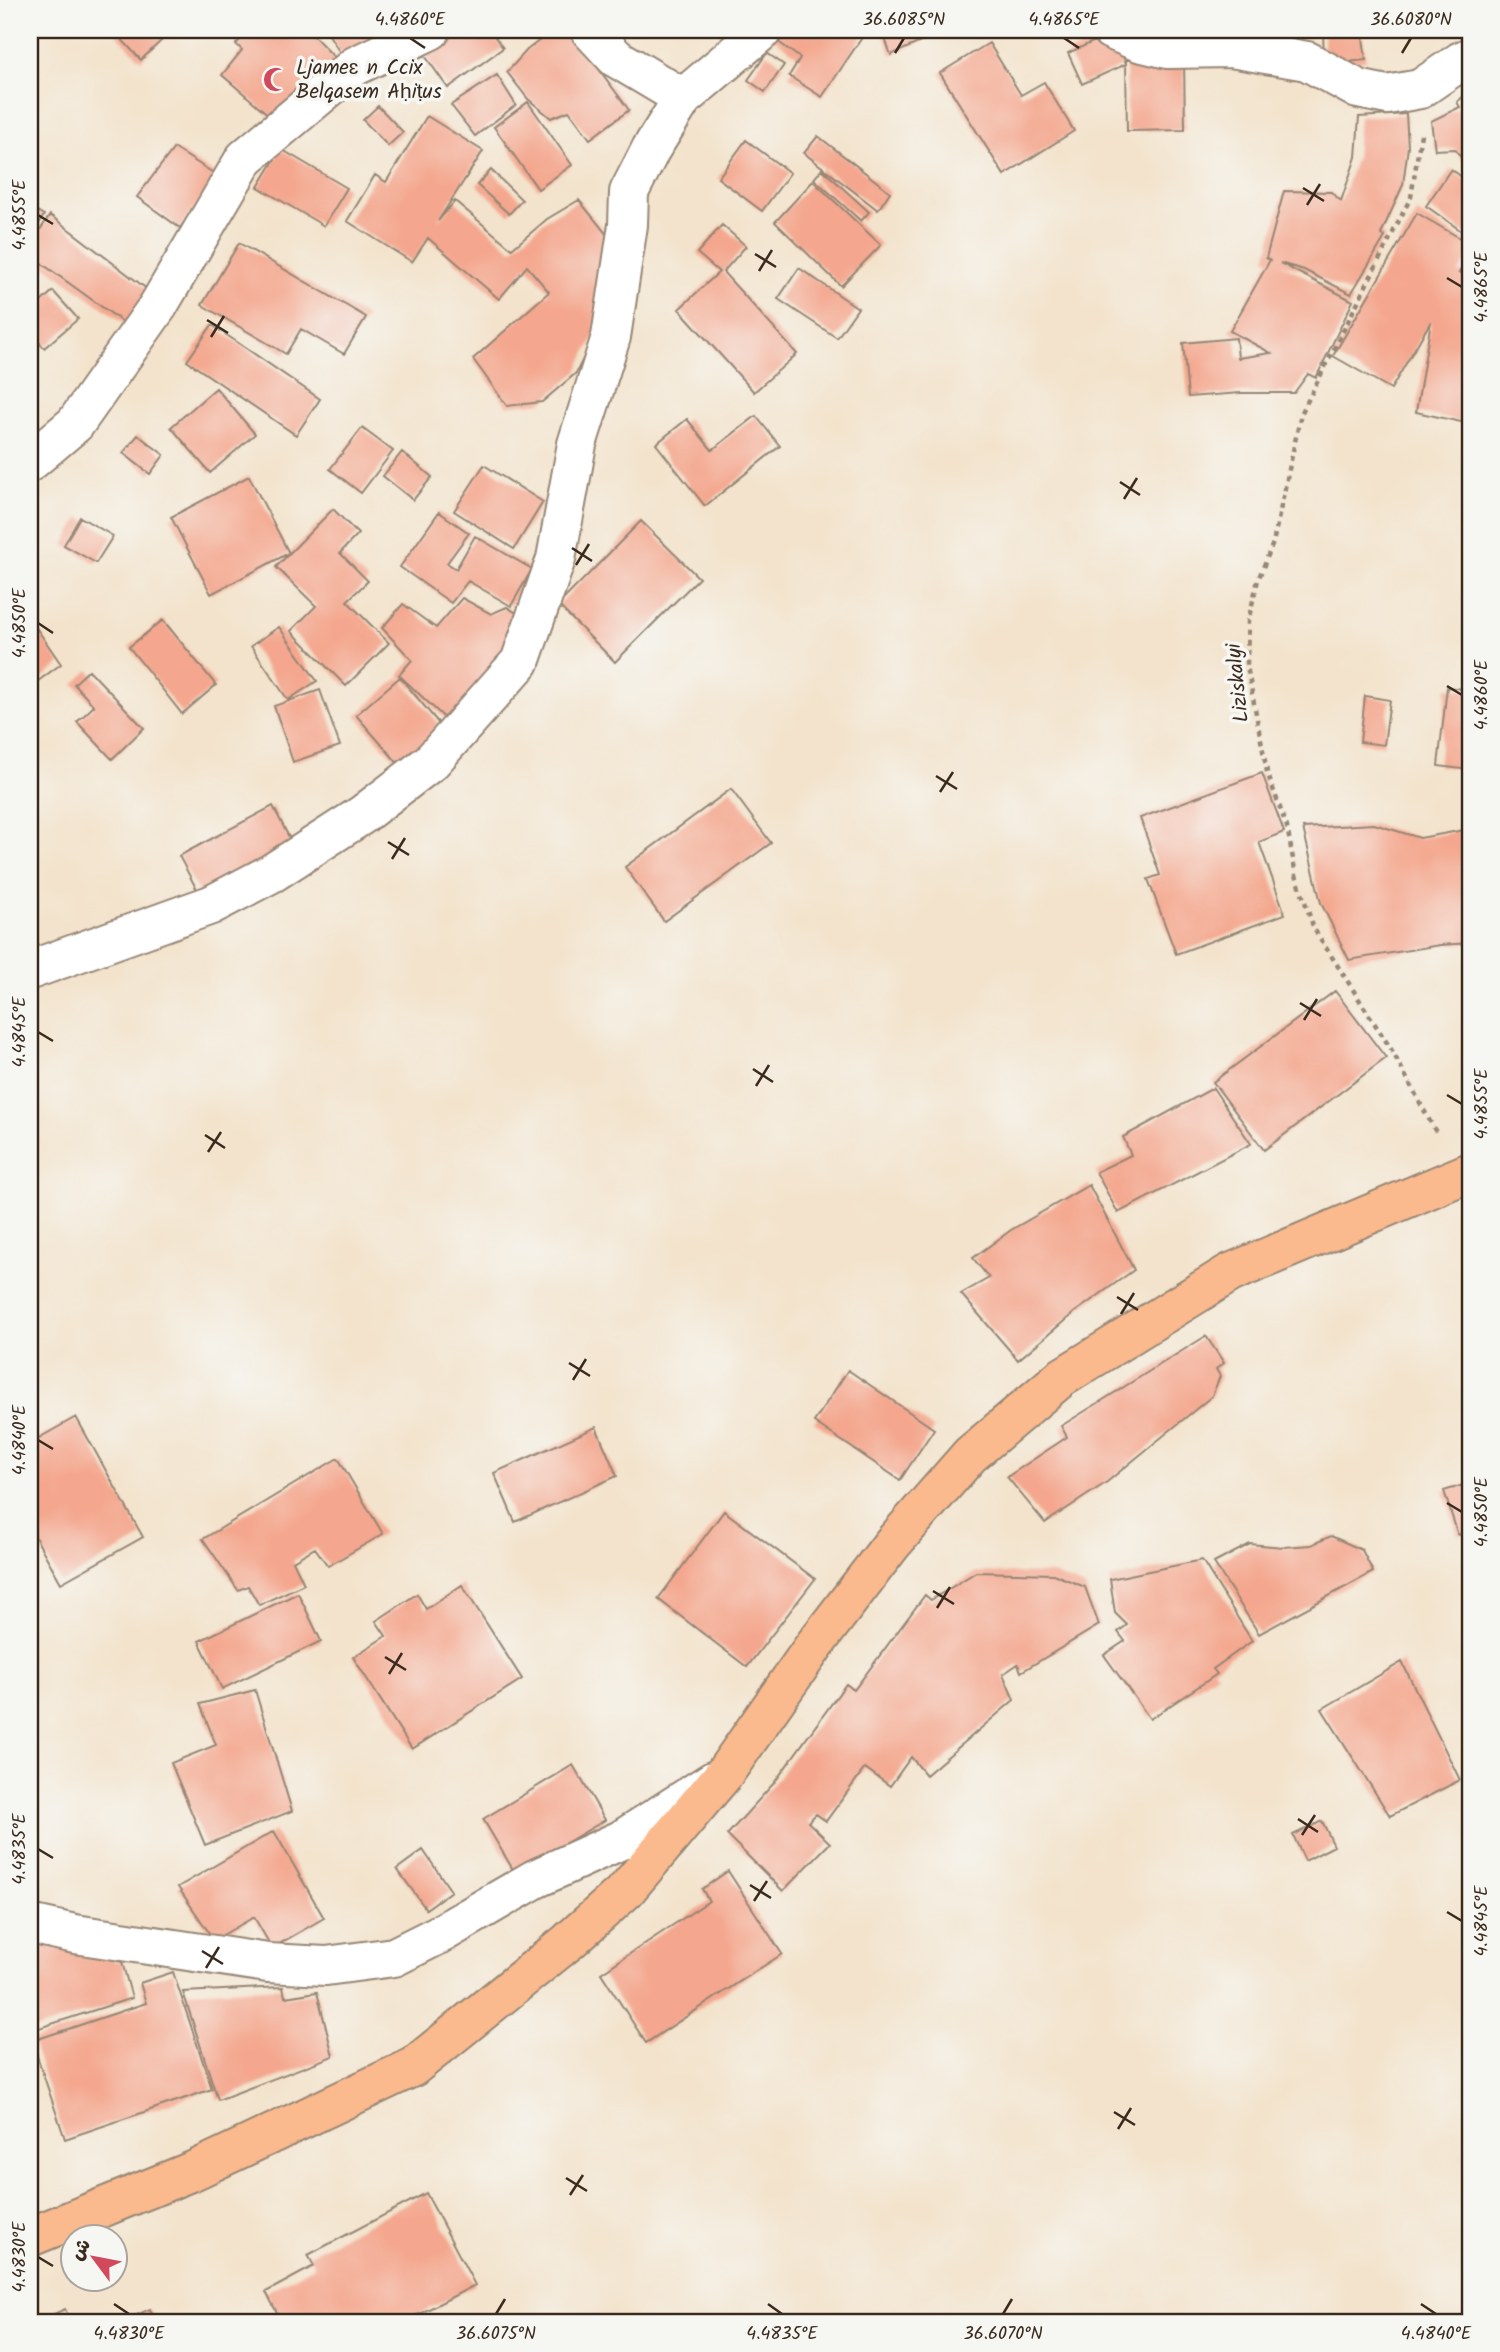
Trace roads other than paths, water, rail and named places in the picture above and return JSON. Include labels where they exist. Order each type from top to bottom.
[{"type":"main road","points":[[30,2237],[195,2170],[413,2067],[568,1942],[626,1891],[724,1774],[816,1643],[892,1544],[970,1455],[1060,1378],[1230,1273],[1464,1175]]},
{"type":"street","points":[[30,462],[75,424],[158,306],[245,158],[355,66],[430,30]]},
{"type":"street","points":[[590,30],[615,58],[682,99]]},
{"type":"street","points":[[30,970],[211,905],[272,873],[362,815],[431,762],[520,662],[556,559],[577,444],[611,337],[628,225],[629,192],[651,149],[674,116],[682,99],[763,30]]},
{"type":"street","points":[[1111,30],[1139,42],[1168,49],[1231,48],[1307,61],[1358,89],[1387,95],[1420,89],[1470,57]]},
{"type":"street","points":[[30,1924],[75,1934],[268,1964],[326,1966],[394,1958],[534,1879],[621,1840],[724,1774]]},
{"type":"place","name":"Ljameɛ n Ccix Belqasem Aḥiṭus","points":[[276,79]]}]
